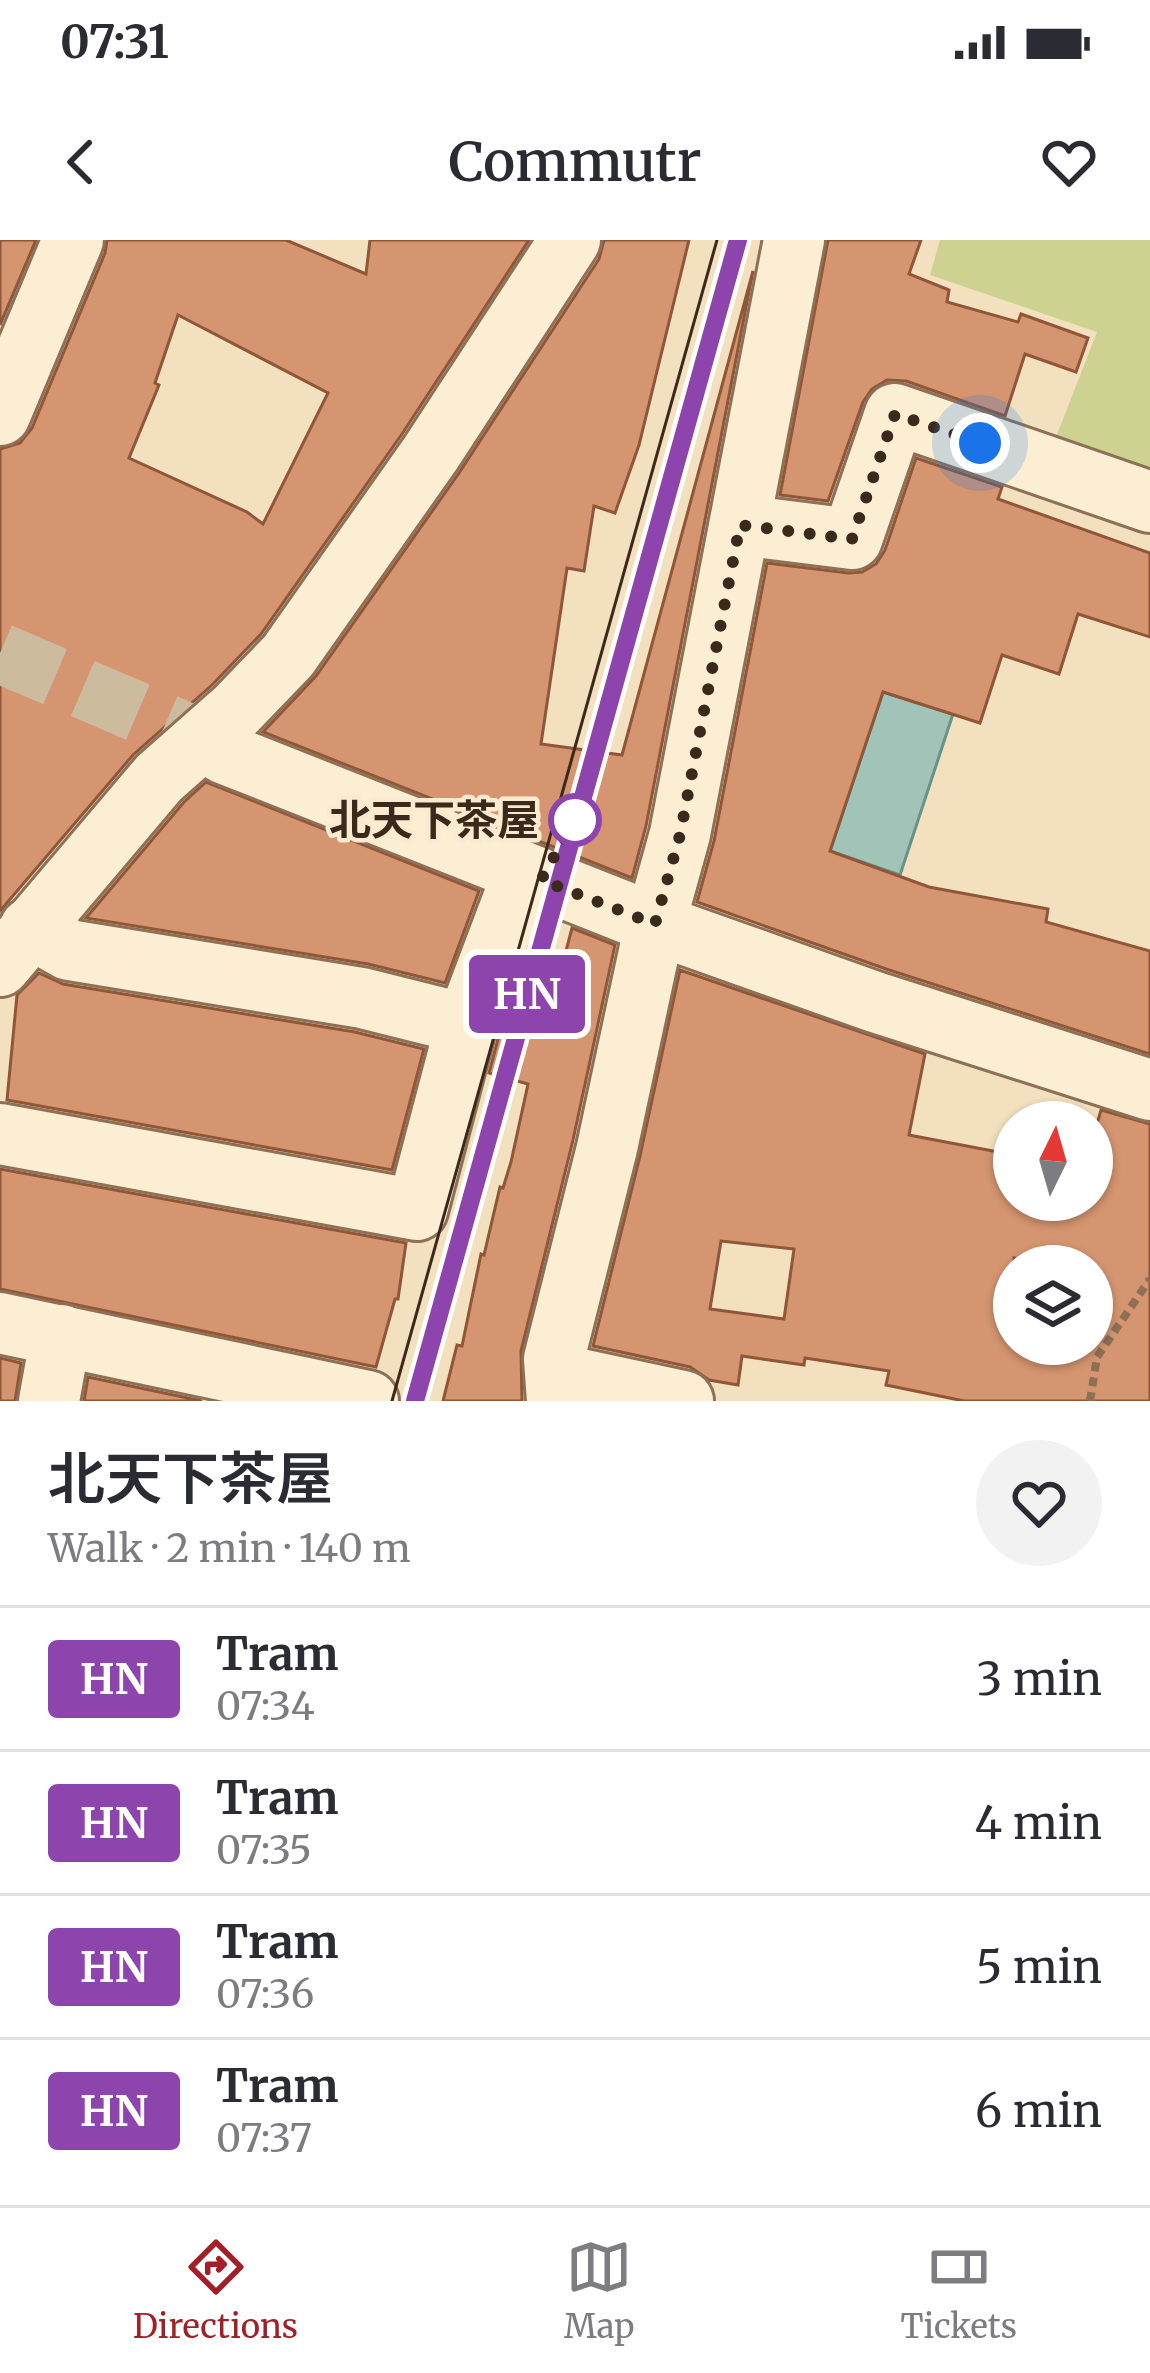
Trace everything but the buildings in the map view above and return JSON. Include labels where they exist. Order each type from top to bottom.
[{"type":"street","points":[[15,947],[159,778],[230,732],[431,453],[570,240]]},
{"type":"street","points":[[683,1401],[557,1388],[554,1359],[685,814],[794,240]]},
{"type":"street","points":[[0,415],[61,244]]},
{"type":"street","points":[[740,525],[852,539],[895,414],[1150,502]]},
{"type":"street","points":[[230,732],[523,873],[874,1002],[1150,1090]]},
{"type":"street","points":[[0,1134],[417,1210],[466,1024],[523,873]]},
{"type":"street","points":[[15,947],[69,950],[362,998],[466,1024]]},
{"type":"street","points":[[0,1324],[368,1401]]},
{"type":"street","points":[[49,1401],[61,1335]]},
{"type":"path","points":[[1090,1401],[1097,1357],[1150,1279]]},
{"type":"green space","points":[[940,240],[1150,240],[1150,484],[1051,450],[1097,332],[930,275]]},
{"type":"water","points":[[883,692],[953,714],[900,875],[830,851]]},
{"type":"tunnel","points":[[0,653],[203,740],[223,753]]},
{"type":"tram line","points":[[392,1401],[717,240]]},
{"type":"tram line","points":[[615,679],[738,240]]},
{"type":"tram line","name":"HN","points":[[415,1401],[738,240]]},
{"type":"tram line","points":[[415,1401],[520,1020]]},
{"type":"place","name":"北天下茶屋","points":[[575,820]]},
{"type":"route","points":[[575,820],[541,880],[655,924],[680,835],[740,525],[852,539],[895,414],[980,443]]}]
